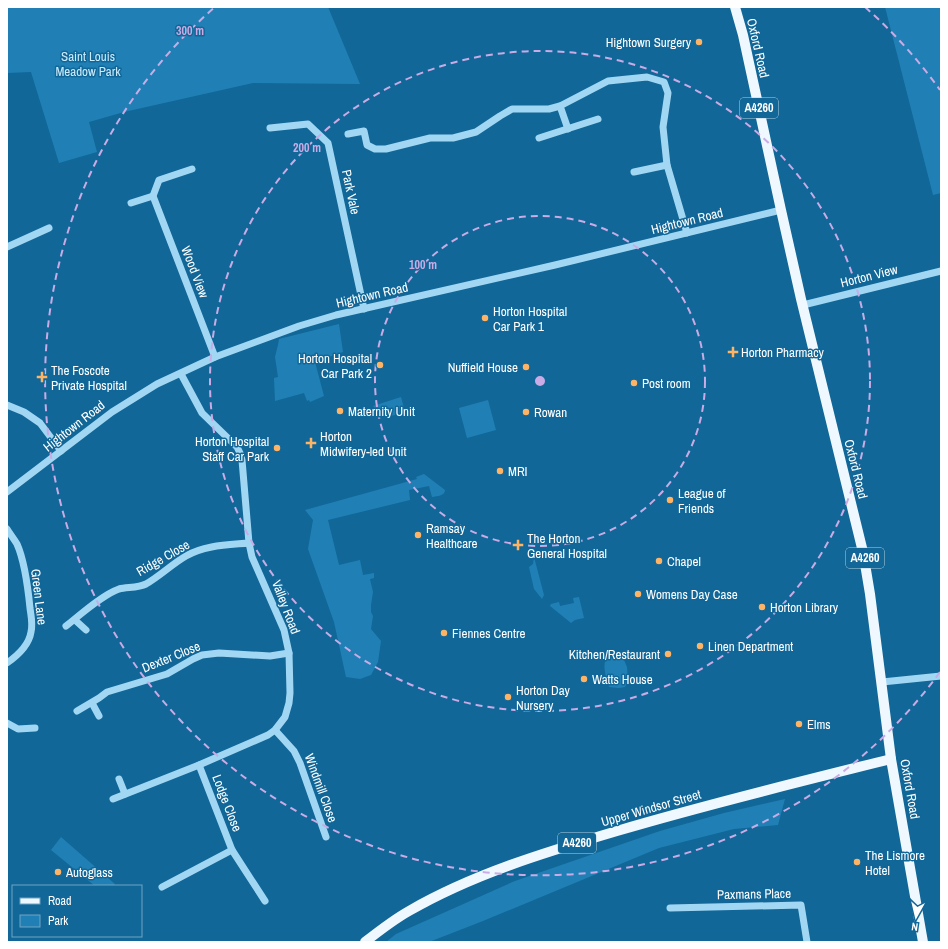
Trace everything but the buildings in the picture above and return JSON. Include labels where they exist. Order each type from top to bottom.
[{"type":"main road","name":"Oxford Road","points":[[735,7],[743,35],[803,305],[863,552],[882,682],[891,759],[923,942]]},
{"type":"main road","name":"Upper Windsor Street","points":[[364,942],[383,928],[436,896],[461,884],[498,870],[664,817],[891,759]]},
{"type":"street","points":[[348,134],[364,131],[367,145],[375,149],[386,149],[430,138],[453,138],[476,132],[512,109],[549,109],[560,106],[608,81],[647,77],[664,82],[668,93],[663,127],[666,165],[687,233]]},
{"type":"street","points":[[560,106],[568,129]]},
{"type":"street","points":[[539,138],[598,119]]},
{"type":"street","name":"Park Vale","points":[[270,128],[308,124],[328,143],[364,309]]},
{"type":"street","points":[[634,172],[666,165]]},
{"type":"street","points":[[131,203],[153,196],[159,180],[192,169]]},
{"type":"street","name":"Wood View","points":[[153,196],[215,357]]},
{"type":"street","name":"Hightown Road","points":[[7,492],[112,412],[158,384],[215,357],[299,326],[336,315],[563,264],[781,210]]},
{"type":"street","points":[[7,247],[49,228]]},
{"type":"street","name":"Horton View","points":[[803,305],[941,271]]},
{"type":"street","name":"Valley Road","points":[[113,799],[263,738],[276,730],[285,717],[289,703],[289,653],[284,630],[252,557],[249,543],[242,460],[240,453],[237,447],[202,413],[181,374]]},
{"type":"street","points":[[7,405],[24,412],[40,423],[61,451]]},
{"type":"street","name":"Green Lane","points":[[7,529],[17,544],[23,566],[32,622],[29,640],[25,647],[7,663]]},
{"type":"street","name":"Ridge Close","points":[[66,626],[103,597],[118,590],[144,585],[186,556],[198,550],[249,543]]},
{"type":"street","points":[[75,620],[86,630]]},
{"type":"street","name":"Dexter Close","points":[[77,711],[92,703],[107,692],[167,674],[192,659],[202,655],[219,653],[270,656],[289,653]]},
{"type":"street","points":[[882,682],[941,676]]},
{"type":"street","points":[[92,703],[99,716]]},
{"type":"street","points":[[7,723],[18,729],[34,728]]},
{"type":"street","name":"Windmill Close","points":[[276,730],[294,751],[297,757],[326,837]]},
{"type":"street","name":"Lodge Close","points":[[199,765],[232,850],[265,902]]},
{"type":"street","points":[[119,779],[125,794]]},
{"type":"street","name":"Lodge Close","points":[[162,887],[232,850]]},
{"type":"street","name":"Paxmans Place","points":[[670,908],[801,905],[807,942]]},
{"type":"green space","name":"Saint Louis Meadow Park","points":[[7,7],[328,7],[360,84],[253,83],[124,112],[89,122],[97,152],[59,163],[31,72],[7,73]]},
{"type":"green space","points":[[885,7],[941,7],[941,193],[933,195]]},
{"type":"green space","points":[[339,324],[343,352],[315,362],[324,396],[310,402],[309,400],[307,401],[304,393],[275,401],[274,378],[278,377],[275,357],[279,339]]},
{"type":"green space","points":[[401,397],[405,412],[391,416],[377,411],[373,406]]},
{"type":"green space","points":[[488,400],[496,430],[467,438],[459,408]]},
{"type":"green space","points":[[424,474],[445,490],[445,492],[432,497],[429,486],[409,490],[410,500],[328,520],[339,565],[360,560],[363,575],[374,573],[374,578],[370,579],[373,592],[371,612],[373,616],[371,629],[381,641],[378,662],[371,675],[360,679],[346,677],[334,622],[308,549],[313,520],[305,510],[417,479],[416,477]]},
{"type":"green space","points":[[534,557],[544,595],[542,599],[534,589],[529,567],[533,564]]},
{"type":"green space","points":[[579,597],[584,618],[575,620],[571,623],[550,606],[551,604],[559,602],[560,606],[574,603],[573,598]]},
{"type":"green space","points":[[611,657],[619,657],[624,660],[627,667],[628,680],[625,687],[609,687],[605,673],[605,662]]},
{"type":"green space","points":[[785,799],[778,825],[734,829],[659,848],[429,942],[386,942],[396,934],[515,881],[660,831],[724,813]]},
{"type":"green space","points":[[61,837],[115,884],[94,885],[51,850]]},
{"type":"place","name":"Hightown Surgery","points":[[699,42]]},
{"type":"place","name":"Horton Hospital Car Park 1","points":[[485,318]]},
{"type":"place","name":"Horton Pharmacy","points":[[733,352]]},
{"type":"place","name":"Horton Hospital Car Park 2","points":[[380,365]]},
{"type":"place","name":"Nuffield House","points":[[526,367]]},
{"type":"place","name":"The Foscote Private Hospital","points":[[42,377]]},
{"type":"place","name":"Post room","points":[[634,383]]},
{"type":"place","name":"Maternity Unit","points":[[340,411]]},
{"type":"place","name":"Rowan","points":[[526,412]]},
{"type":"place","name":"Horton Midwifery-led Unit","points":[[311,443]]},
{"type":"place","name":"Horton Hospital Staff Car Park","points":[[277,448]]},
{"type":"place","name":"MRI","points":[[500,471]]},
{"type":"place","name":"League of Friends","points":[[670,500]]},
{"type":"place","name":"Ramsay Healthcare","points":[[418,535]]},
{"type":"place","name":"The Horton General Hospital","points":[[518,545]]},
{"type":"place","name":"Chapel","points":[[659,561]]},
{"type":"place","name":"Womens Day Case","points":[[638,594]]},
{"type":"place","name":"Horton Library","points":[[762,607]]},
{"type":"place","name":"Fiennes Centre","points":[[444,633]]},
{"type":"place","name":"Linen Department","points":[[700,646]]},
{"type":"place","name":"Kitchen/Restaurant","points":[[668,654]]},
{"type":"place","name":"Watts House","points":[[584,679]]},
{"type":"place","name":"Horton Day Nursery","points":[[508,697]]},
{"type":"place","name":"Elms","points":[[799,724]]},
{"type":"place","name":"The Lismore Hotel","points":[[857,862]]},
{"type":"place","name":"Autoglass","points":[[58,872]]}]
